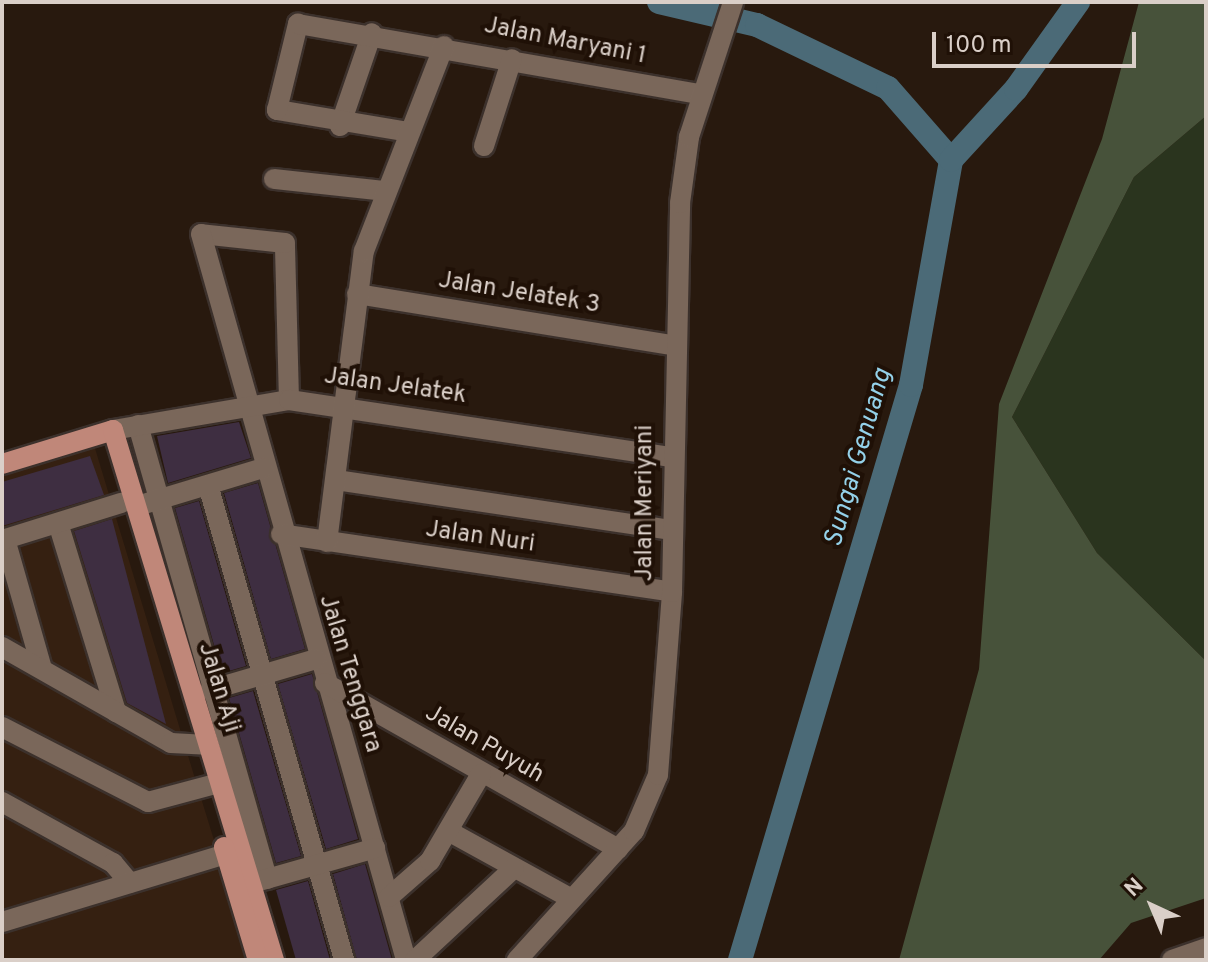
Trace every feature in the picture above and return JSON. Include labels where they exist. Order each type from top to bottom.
[{"type":"main road","points":[[2,464],[106,431]]},
{"type":"main road","name":"Jalan Aji","points":[[106,431],[138,504],[201,746],[233,852],[251,883],[274,960]]},
{"type":"main road","name":"Jalan Aji","points":[[251,883],[258,960]]},
{"type":"street","name":"Jalan Meriyani","points":[[517,960],[644,817],[658,775],[672,592],[670,457],[682,181],[701,94],[733,2]]},
{"type":"street","name":"Jalan Maryani 1","points":[[340,126],[277,110],[298,24],[372,33],[701,94]]},
{"type":"street","points":[[372,33],[340,126],[409,132]]},
{"type":"street","points":[[327,542],[357,294],[385,191],[444,46]]},
{"type":"street","points":[[484,146],[512,59]]},
{"type":"street","points":[[274,179],[385,191]]},
{"type":"street","name":"Jalan Tenggara","points":[[289,400],[285,243],[206,232],[198,239],[251,402],[263,468],[281,534],[406,960]]},
{"type":"street","name":"Jalan Jelatek 3","points":[[357,294],[673,345]]},
{"type":"street","name":"Jalan Jelatek","points":[[106,431],[251,402],[289,400],[346,404],[670,457]]},
{"type":"street","points":[[138,425],[138,504],[210,690],[251,883],[375,848]]},
{"type":"street","points":[[42,669],[4,540],[263,468]]},
{"type":"street","points":[[336,480],[670,530]]},
{"type":"street","points":[[208,485],[344,960]]},
{"type":"street","points":[[58,523],[116,712]]},
{"type":"street","name":"Jalan Nuri","points":[[281,534],[672,592]]},
{"type":"street","points":[[2,647],[171,743],[201,746]]},
{"type":"street","points":[[210,690],[316,659]]},
{"type":"street","name":"Jalan Puyuh","points":[[325,683],[618,849]]},
{"type":"street","points":[[2,727],[148,802],[213,785]]},
{"type":"street","points":[[389,897],[430,861],[450,832],[481,774]]},
{"type":"street","points":[[2,802],[113,863],[130,883]]},
{"type":"street","points":[[450,832],[570,898]]},
{"type":"street","points":[[2,922],[233,852]]},
{"type":"street","points":[[415,960],[514,868]]},
{"type":"street","points":[[1177,959],[1206,948]]},
{"type":"shaded area","points":[[94,445],[251,960],[2,960],[2,474]]},
{"type":"green space","points":[[1139,2],[1206,2],[1206,116],[1134,177],[1012,417],[1097,553],[1206,661],[1206,898],[1131,923],[1099,960],[899,960],[979,669],[999,404],[1102,139]]},
{"type":"green space","points":[[1206,116],[1206,661],[1097,553],[1012,417],[1134,177]]},
{"type":"building","points":[[239,422],[251,458],[168,483],[157,436]]},
{"type":"building","points":[[90,456],[104,495],[2,526],[2,482]]},
{"type":"building","points":[[258,483],[305,649],[271,659],[224,493]]},
{"type":"building","points":[[199,501],[246,666],[222,673],[175,508]]},
{"type":"building","points":[[112,519],[166,724],[127,703],[74,531]]},
{"type":"building","points":[[312,674],[358,839],[326,849],[278,684]]},
{"type":"building","points":[[253,691],[301,856],[276,863],[229,698]]},
{"type":"building","points":[[365,864],[392,960],[357,960],[333,874]]},
{"type":"building","points":[[308,881],[330,960],[296,960],[276,890]]},
{"type":"waterway","points":[[659,2],[757,25],[888,88],[951,160]]},
{"type":"waterway","name":"Sungai Genuang","points":[[740,960],[911,385],[951,160],[1016,89],[1078,2]]}]
